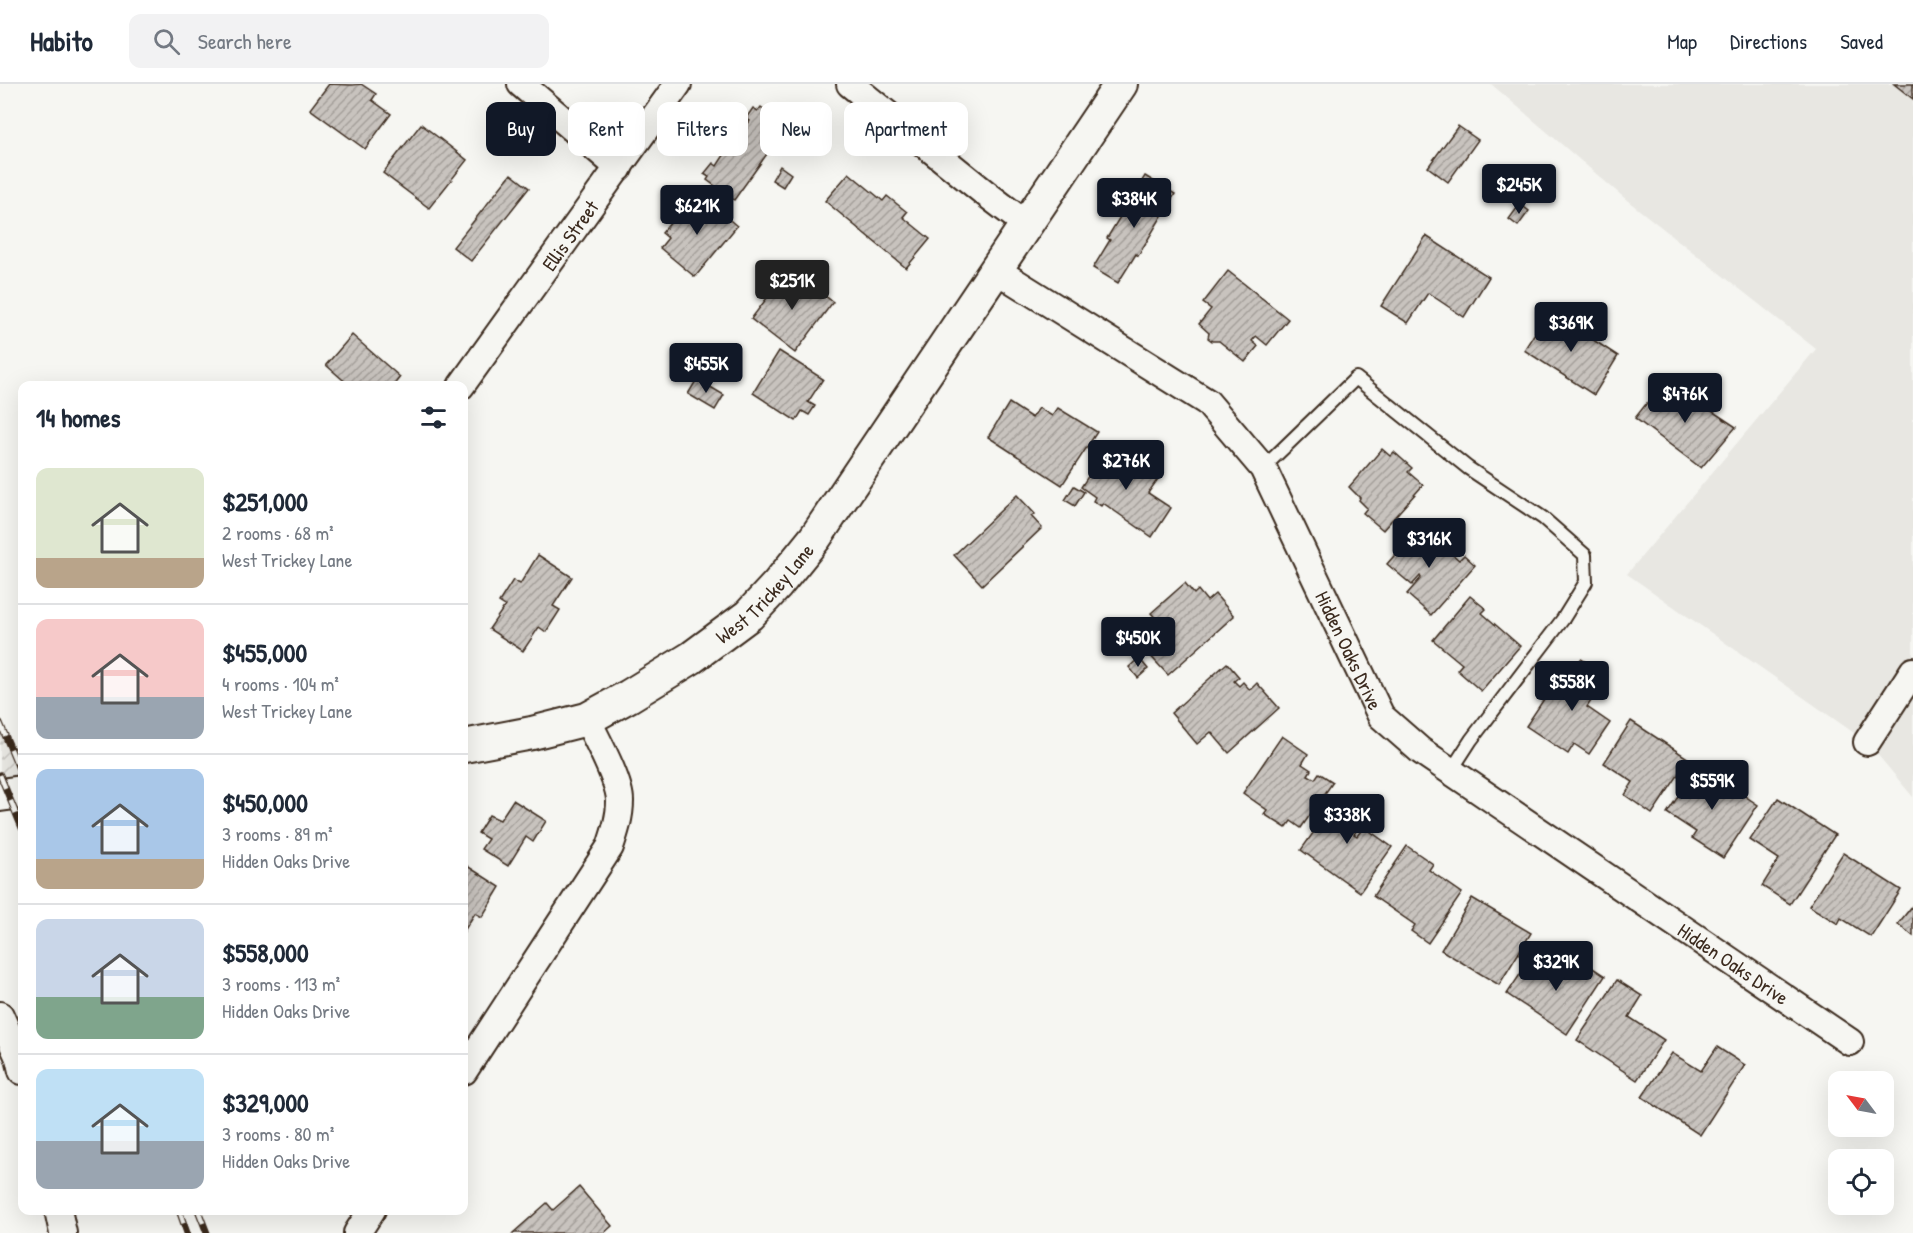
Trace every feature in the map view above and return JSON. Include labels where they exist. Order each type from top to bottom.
[{"type":"street","points":[[521,84],[619,168]]},
{"type":"street","name":"Ellis Street","points":[[465,381],[678,84]]},
{"type":"street","points":[[850,84],[1027,225]]},
{"type":"street","name":"West Trickey Lane","points":[[468,745],[532,733],[587,719],[691,658],[749,615],[777,585],[814,538],[1121,84]]},
{"type":"street","name":"Hidden Oaks Drive","points":[[996,270],[1207,402],[1263,468],[1381,716],[1421,751],[1850,1042]]},
{"type":"street","points":[[1867,742],[1913,671]]},
{"type":"street","points":[[468,1065],[610,847],[618,822],[620,799],[610,766],[587,719]]},
{"type":"street","points":[[0,795],[18,793]]},
{"type":"street","points":[[0,1015],[18,1056]]},
{"type":"street","points":[[59,1215],[63,1233]]},
{"type":"street","points":[[357,1233],[369,1215]]},
{"type":"lane","points":[[1263,468],[1356,378],[1468,468],[1542,518],[1586,555],[1586,582],[1563,618],[1471,740],[1451,771]]},
{"type":"shaded area","points":[[1491,84],[1913,84],[1913,797],[1867,742],[1627,574],[1816,349],[1628,201]]},
{"type":"shaded area","points":[[0,723],[18,766],[18,793],[0,795]]},
{"type":"building","points":[[329,84],[361,84],[376,94],[372,100],[391,114],[365,149],[310,109]]},
{"type":"building","points":[[1894,84],[1913,84],[1913,99]]},
{"type":"building","points":[[753,108],[758,111],[760,108],[760,156],[766,156],[734,200],[707,180],[709,177],[704,174],[713,163],[717,166],[724,156],[748,156],[748,124],[750,121],[748,115]]},
{"type":"building","points":[[421,124],[467,160],[429,208],[383,173]]},
{"type":"building","points":[[1458,126],[1478,140],[1448,182],[1428,167]]},
{"type":"building","points":[[780,166],[791,174],[783,187],[772,180]]},
{"type":"building","points":[[849,173],[883,201],[887,196],[907,212],[903,217],[930,239],[906,268],[825,201]]},
{"type":"building","points":[[511,174],[529,188],[471,261],[453,247]]},
{"type":"building","points":[[1145,176],[1175,194],[1138,256],[1136,254],[1118,283],[1093,268],[1110,240],[1107,238]]},
{"type":"building","points":[[701,196],[737,226],[695,277],[660,248],[668,238],[662,233],[676,216],[681,220]]},
{"type":"building","points":[[1520,204],[1529,211],[1518,226],[1509,219]]},
{"type":"building","points":[[1426,236],[1489,277],[1464,317],[1428,293],[1408,323],[1381,306]]},
{"type":"building","points":[[789,269],[833,302],[795,353],[751,319]]},
{"type":"building","points":[[1228,271],[1288,319],[1267,345],[1256,336],[1252,341],[1258,346],[1245,362],[1219,341],[1212,341],[1208,338],[1209,333],[1199,324],[1211,309],[1203,303]]},
{"type":"building","points":[[1549,311],[1618,356],[1594,395],[1524,350]]},
{"type":"building","points":[[352,335],[400,377],[397,381],[344,381],[326,365]]},
{"type":"building","points":[[779,351],[823,379],[808,402],[815,406],[809,415],[802,411],[796,421],[753,393]]},
{"type":"building","points":[[697,379],[724,395],[715,410],[688,394]]},
{"type":"building","points":[[1665,380],[1736,427],[1701,468],[1635,418]]},
{"type":"building","points":[[1009,403],[1032,418],[1039,408],[1052,416],[1058,408],[1097,432],[1062,485],[988,437]]},
{"type":"building","points":[[1109,445],[1127,457],[1124,461],[1135,468],[1137,465],[1158,479],[1148,493],[1171,508],[1152,537],[1103,503],[1101,506],[1093,501],[1095,497],[1081,487]]},
{"type":"building","points":[[1382,449],[1390,456],[1394,452],[1412,468],[1408,472],[1423,485],[1383,530],[1363,513],[1367,508],[1349,487]]},
{"type":"building","points":[[1074,486],[1084,492],[1075,506],[1065,500]]},
{"type":"building","points":[[1017,495],[1035,514],[1031,516],[1042,528],[982,585],[954,555]]},
{"type":"building","points":[[1420,526],[1459,560],[1464,555],[1475,565],[1431,615],[1407,594],[1421,578],[1420,576],[1412,585],[1387,564]]},
{"type":"building","points":[[538,555],[572,577],[553,606],[560,610],[546,632],[539,627],[523,651],[489,629],[505,606],[499,602],[513,580],[520,584]]},
{"type":"building","points":[[1185,583],[1194,594],[1198,590],[1207,601],[1215,594],[1234,616],[1168,675],[1145,650],[1167,631],[1151,613]]},
{"type":"building","points":[[1470,596],[1486,609],[1482,613],[1520,646],[1481,691],[1457,670],[1462,664],[1433,640]]},
{"type":"building","points":[[1139,658],[1148,669],[1138,678],[1129,667]]},
{"type":"building","points":[[1581,659],[1607,676],[1587,707],[1610,723],[1589,754],[1574,744],[1568,754],[1526,726],[1554,684],[1561,689]]},
{"type":"building","points":[[1227,663],[1239,677],[1234,681],[1239,686],[1243,682],[1250,690],[1257,683],[1279,708],[1229,753],[1211,732],[1197,744],[1171,713]]},
{"type":"building","points":[[1631,721],[1689,759],[1652,814],[1625,795],[1633,782],[1604,763]]},
{"type":"building","points":[[1282,736],[1308,754],[1302,764],[1311,770],[1308,775],[1315,779],[1319,773],[1333,782],[1301,828],[1291,821],[1286,828],[1264,814],[1267,810],[1243,793]]},
{"type":"building","points":[[1699,765],[1758,805],[1723,858],[1692,838],[1696,832],[1667,813]]},
{"type":"building","points":[[1340,795],[1368,815],[1354,834],[1357,836],[1364,827],[1392,847],[1360,892],[1301,850]]},
{"type":"building","points":[[1778,798],[1835,835],[1790,904],[1762,886],[1779,859],[1750,840]]},
{"type":"building","points":[[513,800],[546,821],[533,842],[526,837],[508,866],[481,849],[488,839],[478,833],[489,815],[500,820]]},
{"type":"building","points":[[1407,846],[1433,864],[1429,870],[1462,893],[1428,943],[1411,931],[1415,925],[1373,896]]},
{"type":"building","points":[[1843,853],[1901,890],[1871,937],[1841,918],[1838,924],[1809,906]]},
{"type":"building","points":[[468,867],[500,887],[482,917],[475,913],[468,924]]},
{"type":"building","points":[[1472,898],[1531,933],[1499,985],[1441,950]]},
{"type":"building","points":[[1913,905],[1913,936],[1898,924]]},
{"type":"building","points":[[1533,955],[1567,978],[1579,959],[1605,976],[1567,1034],[1507,994]]},
{"type":"building","points":[[1617,980],[1642,996],[1629,1017],[1664,1040],[1637,1080],[1577,1040]]},
{"type":"building","points":[[1717,1047],[1745,1065],[1700,1135],[1642,1097],[1672,1053],[1701,1071]]},
{"type":"building","points":[[579,1187],[612,1226],[604,1233],[513,1233],[547,1203],[553,1210]]},
{"type":"railway","points":[[0,723],[18,766]]},
{"type":"railway","points":[[0,775],[18,818]]},
{"type":"railway","points":[[181,1215],[187,1233]]},
{"type":"railway","points":[[200,1215],[207,1233]]}]
